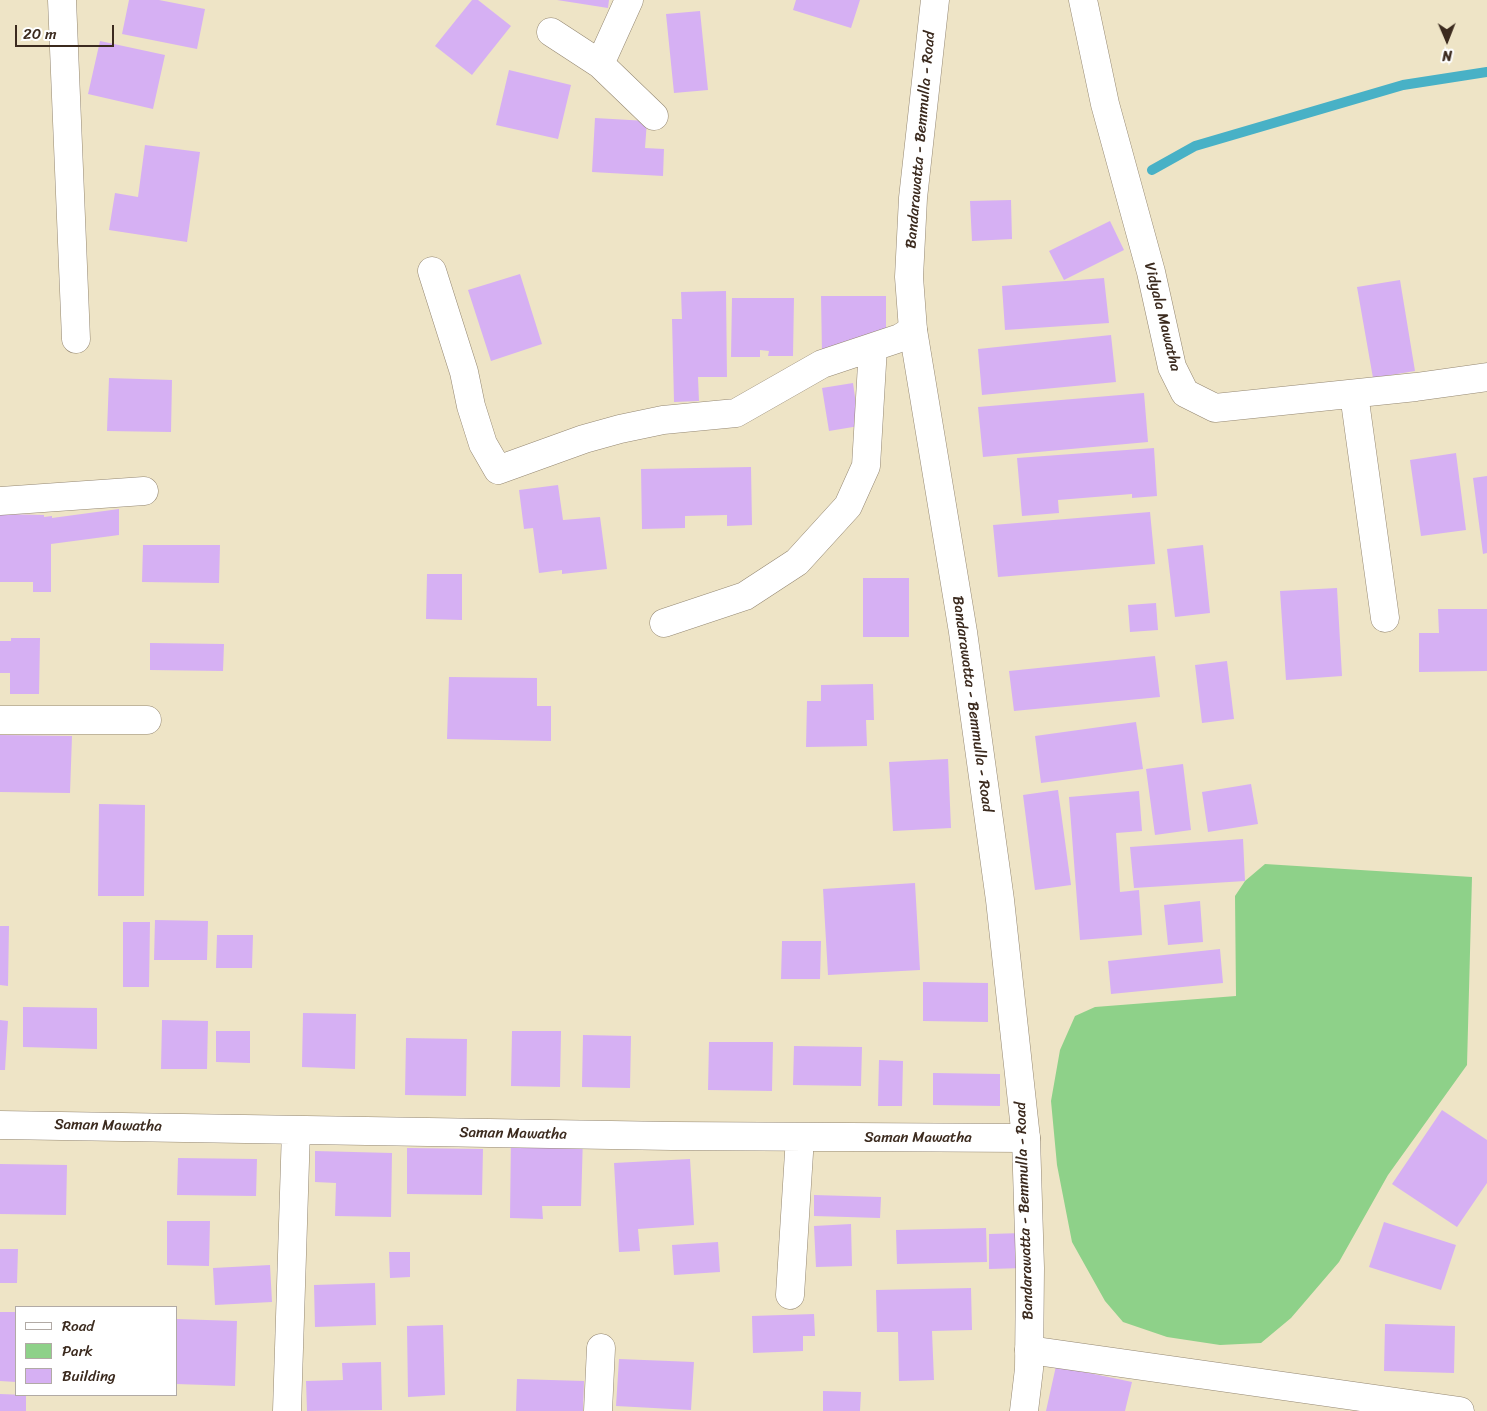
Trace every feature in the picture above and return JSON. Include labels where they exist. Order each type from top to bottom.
[{"type":"street","points":[[62,0],[76,339]]},
{"type":"street","points":[[600,64],[629,0]]},
{"type":"street","name":"Bandarawatta - Bemmulla - Road","points":[[935,0],[913,198],[910,277],[913,330],[963,632],[1000,900],[1026,1138],[1030,1268],[1029,1369],[1024,1411]]},
{"type":"street","name":"Vidyala Mawatha","points":[[1082,0],[1105,104],[1151,272],[1172,367],[1185,393],[1215,408],[1487,378]]},
{"type":"street","points":[[550,32],[600,64],[654,116]]},
{"type":"street","points":[[432,272],[464,372],[471,406],[483,444],[498,470],[584,439],[620,429],[662,420],[736,413],[822,364],[900,338],[913,330]]},
{"type":"street","points":[[664,624],[745,596],[797,562],[848,506],[866,466],[873,347]]},
{"type":"street","points":[[1354,394],[1386,618]]},
{"type":"street","points":[[0,501],[144,492]]},
{"type":"street","points":[[0,720],[147,720]]},
{"type":"street","name":"Saman Mawatha","points":[[0,1124],[800,1137],[1026,1138]]},
{"type":"street","points":[[287,1411],[296,1130]]},
{"type":"street","points":[[790,1295],[800,1137]]},
{"type":"street","points":[[598,1411],[601,1348]]},
{"type":"street","points":[[1029,1350],[1460,1411]]},
{"type":"green space","points":[[1265,864],[1472,877],[1467,1065],[1388,1175],[1339,1262],[1291,1318],[1261,1343],[1220,1345],[1167,1337],[1123,1322],[1105,1301],[1072,1242],[1057,1165],[1051,1101],[1060,1050],[1075,1016],[1095,1007],[1236,996],[1235,896],[1245,881]]},
{"type":"building","points":[[129,0],[159,0],[205,9],[197,49],[122,34]]},
{"type":"building","points":[[472,0],[478,0],[511,26],[472,75],[435,46]]},
{"type":"building","points":[[557,0],[609,0],[608,8]]},
{"type":"building","points":[[796,0],[860,0],[851,28],[793,10]]},
{"type":"building","points":[[700,11],[708,90],[674,93],[666,14]]},
{"type":"building","points":[[100,41],[165,55],[153,109],[88,94]]},
{"type":"building","points":[[509,70],[571,85],[558,139],[496,125]]},
{"type":"building","points":[[595,118],[647,121],[645,148],[664,149],[663,176],[592,172]]},
{"type":"building","points":[[145,145],[200,152],[187,242],[109,230],[115,193],[138,197]]},
{"type":"building","points":[[1011,200],[1012,239],[972,241],[970,201]]},
{"type":"building","points":[[1110,221],[1124,250],[1064,280],[1049,251]]},
{"type":"building","points":[[520,274],[542,344],[491,361],[468,290]]},
{"type":"building","points":[[1104,278],[1109,323],[1005,330],[1002,286]]},
{"type":"building","points":[[1400,280],[1415,371],[1373,378],[1357,287]]},
{"type":"building","points":[[726,291],[727,377],[698,377],[699,401],[674,402],[672,319],[682,319],[681,292]]},
{"type":"building","points":[[821,296],[886,296],[886,339],[850,339],[851,353],[822,353]]},
{"type":"building","points":[[732,298],[794,298],[793,356],[768,356],[769,351],[760,350],[760,357],[731,357]]},
{"type":"building","points":[[1111,335],[1116,382],[982,395],[978,349]]},
{"type":"building","points":[[109,378],[172,380],[171,432],[107,431]]},
{"type":"building","points":[[853,383],[859,426],[829,431],[822,388]]},
{"type":"building","points":[[1144,393],[1148,442],[983,457],[978,407]]},
{"type":"building","points":[[1154,448],[1157,496],[1132,498],[1132,494],[1058,500],[1059,513],[1022,516],[1017,458]]},
{"type":"building","points":[[1456,453],[1466,530],[1421,536],[1410,460]]},
{"type":"building","points":[[751,467],[752,525],[727,526],[727,515],[685,516],[685,528],[642,529],[641,469]]},
{"type":"building","points":[[1487,476],[1487,553],[1483,554],[1473,478]]},
{"type":"building","points":[[558,485],[563,520],[600,517],[607,569],[562,574],[562,570],[539,573],[533,528],[524,529],[519,490]]},
{"type":"building","points":[[119,509],[119,535],[51,544],[51,592],[33,592],[33,582],[0,582],[0,514],[44,515],[44,517],[52,516],[52,518]]},
{"type":"building","points":[[1150,512],[1155,564],[998,577],[993,525]]},
{"type":"building","points":[[143,545],[220,545],[219,583],[142,582]]},
{"type":"building","points":[[1203,545],[1210,613],[1175,617],[1167,549]]},
{"type":"building","points":[[427,574],[462,574],[462,620],[426,619]]},
{"type":"building","points":[[863,578],[909,578],[909,637],[863,637]]},
{"type":"building","points":[[1337,588],[1342,676],[1286,680],[1280,591]]},
{"type":"building","points":[[1156,603],[1158,630],[1130,632],[1128,605]]},
{"type":"building","points":[[1438,609],[1487,609],[1487,671],[1419,672],[1419,633],[1439,633]]},
{"type":"building","points":[[11,638],[40,638],[39,694],[10,694],[10,673],[0,673],[0,641],[11,641]]},
{"type":"building","points":[[150,643],[224,644],[223,671],[150,670]]},
{"type":"building","points":[[1155,656],[1160,697],[1014,711],[1009,671]]},
{"type":"building","points":[[1227,661],[1234,719],[1202,723],[1195,665]]},
{"type":"building","points":[[449,677],[537,678],[537,706],[551,706],[551,741],[447,739]]},
{"type":"building","points":[[873,684],[874,720],[866,720],[867,746],[806,747],[807,701],[821,701],[821,685]]},
{"type":"building","points":[[1136,722],[1143,769],[1041,783],[1035,736]]},
{"type":"building","points":[[0,735],[72,736],[70,793],[0,792]]},
{"type":"building","points":[[948,759],[951,828],[893,831],[889,762]]},
{"type":"building","points":[[1183,764],[1191,830],[1155,835],[1146,769]]},
{"type":"building","points":[[1251,784],[1258,824],[1208,832],[1202,792]]},
{"type":"building","points":[[1058,790],[1071,885],[1035,890],[1023,795]]},
{"type":"building","points":[[1139,791],[1142,831],[1116,833],[1120,892],[1139,890],[1142,935],[1080,940],[1069,797]]},
{"type":"building","points":[[99,804],[145,805],[144,896],[98,896]]},
{"type":"building","points":[[1243,839],[1245,881],[1134,888],[1130,847]]},
{"type":"building","points":[[915,883],[920,970],[828,975],[823,889]]},
{"type":"building","points":[[1200,901],[1203,942],[1168,945],[1164,905]]},
{"type":"building","points":[[155,920],[208,921],[207,960],[154,960]]},
{"type":"building","points":[[123,922],[150,922],[149,987],[123,987]]},
{"type":"building","points":[[0,926],[9,926],[8,986],[0,985]]},
{"type":"building","points":[[217,935],[253,935],[252,968],[216,968]]},
{"type":"building","points":[[782,941],[821,941],[820,979],[781,979]]},
{"type":"building","points":[[1220,949],[1223,983],[1111,994],[1108,961]]},
{"type":"building","points":[[923,982],[988,983],[988,1022],[923,1021]]},
{"type":"building","points":[[23,1007],[97,1008],[97,1049],[23,1047]]},
{"type":"building","points":[[303,1013],[356,1014],[355,1069],[302,1067]]},
{"type":"building","points":[[0,1020],[8,1021],[5,1070],[0,1070]]},
{"type":"building","points":[[162,1020],[208,1021],[207,1069],[161,1069]]},
{"type":"building","points":[[216,1031],[250,1031],[250,1063],[216,1062]]},
{"type":"building","points":[[512,1031],[561,1031],[560,1087],[511,1086]]},
{"type":"building","points":[[583,1035],[631,1036],[630,1088],[582,1087]]},
{"type":"building","points":[[406,1038],[467,1039],[466,1096],[405,1095]]},
{"type":"building","points":[[709,1042],[773,1042],[772,1091],[708,1090]]},
{"type":"building","points":[[794,1046],[862,1047],[861,1086],[793,1085]]},
{"type":"building","points":[[879,1060],[903,1061],[902,1106],[878,1106]]},
{"type":"building","points":[[933,1073],[1000,1074],[1000,1106],[933,1105]]},
{"type":"building","points":[[1442,1110],[1487,1140],[1487,1183],[1457,1227],[1392,1184]]},
{"type":"building","points":[[511,1135],[583,1136],[581,1206],[542,1206],[543,1219],[510,1218]]},
{"type":"building","points":[[407,1148],[483,1149],[482,1195],[407,1194]]},
{"type":"building","points":[[315,1151],[392,1153],[391,1217],[335,1216],[336,1183],[315,1182]]},
{"type":"building","points":[[178,1158],[257,1159],[256,1196],[177,1195]]},
{"type":"building","points":[[690,1159],[694,1225],[638,1229],[640,1251],[619,1252],[614,1163]]},
{"type":"building","points":[[0,1164],[67,1165],[66,1215],[0,1214]]},
{"type":"building","points":[[814,1195],[881,1197],[880,1218],[814,1216]]},
{"type":"building","points":[[167,1221],[210,1221],[209,1266],[167,1265]]},
{"type":"building","points":[[1384,1222],[1456,1245],[1441,1290],[1369,1267]]},
{"type":"building","points":[[851,1224],[852,1266],[816,1267],[814,1226]]},
{"type":"building","points":[[986,1228],[987,1262],[897,1264],[896,1230]]},
{"type":"building","points":[[1023,1233],[1024,1268],[989,1269],[989,1234]]},
{"type":"building","points":[[718,1242],[720,1272],[674,1275],[672,1245]]},
{"type":"building","points":[[0,1249],[18,1249],[17,1283],[0,1283]]},
{"type":"building","points":[[389,1252],[410,1252],[410,1277],[390,1278]]},
{"type":"building","points":[[270,1265],[272,1302],[215,1305],[213,1268]]},
{"type":"building","points":[[375,1283],[376,1325],[315,1327],[314,1285]]},
{"type":"building","points":[[971,1288],[972,1330],[932,1331],[934,1380],[899,1381],[898,1332],[877,1332],[876,1290]]},
{"type":"building","points":[[0,1312],[15,1312],[15,1382],[0,1381]]},
{"type":"building","points":[[814,1314],[815,1336],[803,1336],[803,1351],[753,1353],[752,1316]]},
{"type":"building","points":[[178,1319],[237,1321],[235,1386],[178,1384]]},
{"type":"building","points":[[1385,1324],[1455,1326],[1454,1373],[1384,1371]]},
{"type":"building","points":[[443,1325],[445,1395],[408,1397],[407,1326]]},
{"type":"building","points":[[619,1359],[694,1362],[691,1410],[616,1406]]},
{"type":"building","points":[[381,1362],[382,1410],[307,1411],[306,1381],[343,1380],[342,1363]]},
{"type":"building","points":[[1056,1366],[1132,1382],[1125,1411],[1046,1411]]},
{"type":"building","points":[[517,1379],[584,1381],[583,1411],[516,1411]]},
{"type":"building","points":[[823,1391],[861,1392],[860,1411],[823,1411]]},
{"type":"building","points":[[0,1394],[26,1396],[26,1411],[0,1411]]},
{"type":"waterway","points":[[1152,170],[1195,146],[1403,85],[1487,72]]}]
